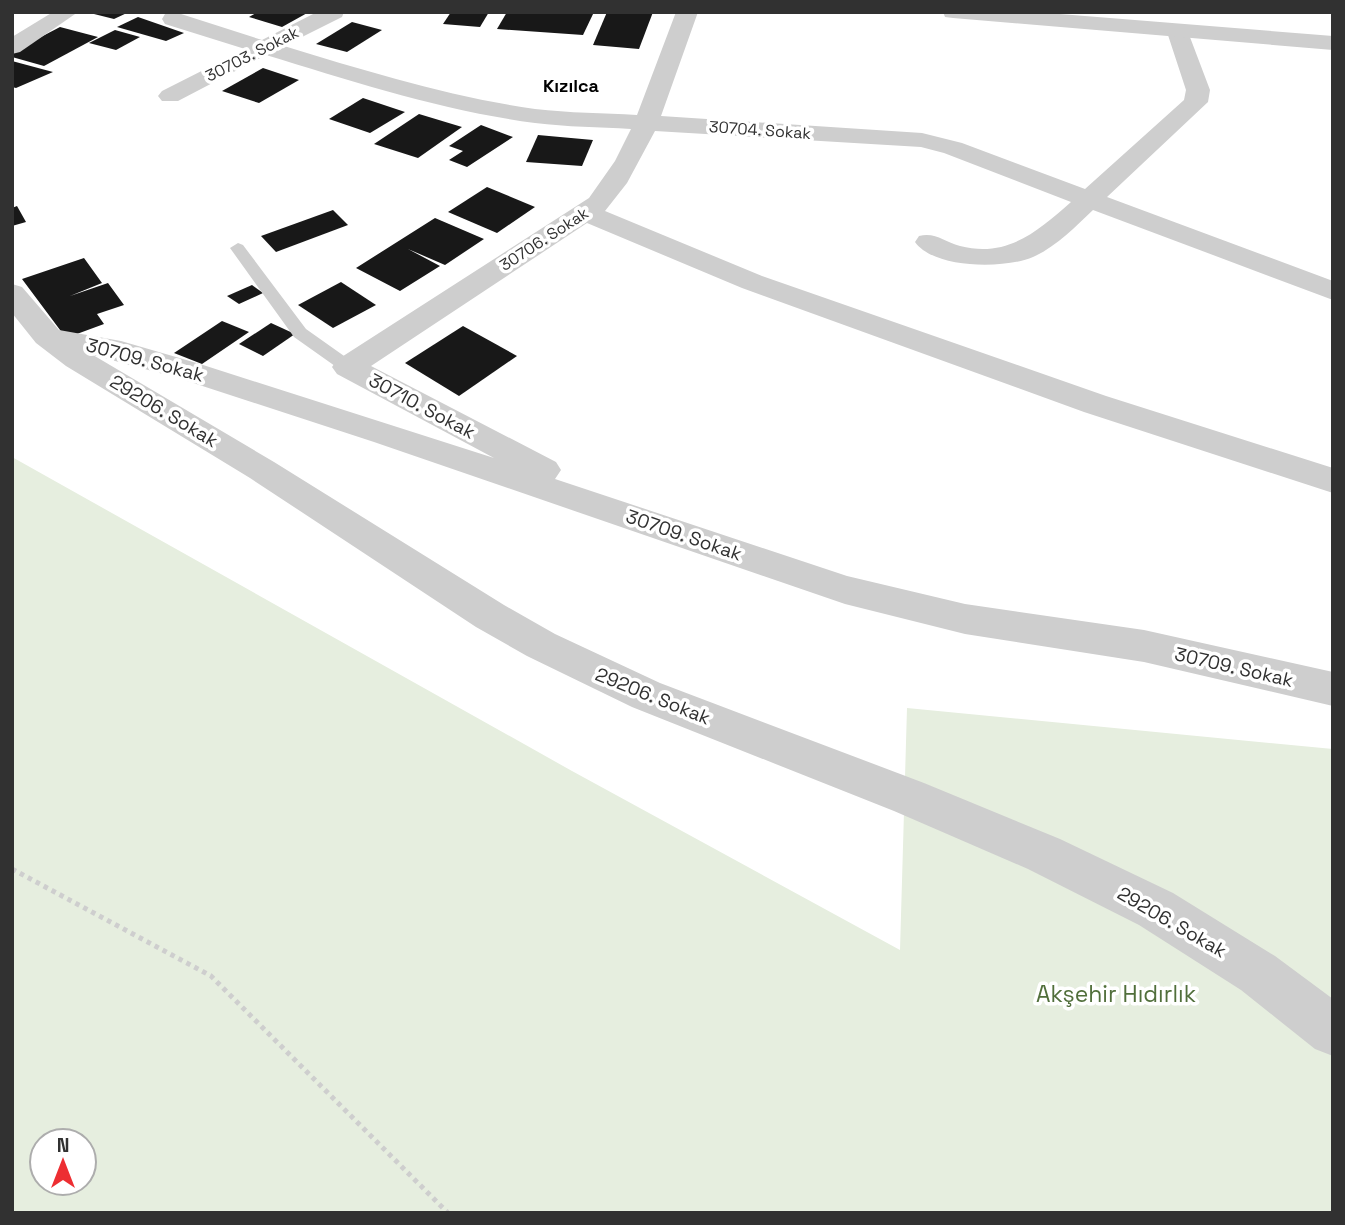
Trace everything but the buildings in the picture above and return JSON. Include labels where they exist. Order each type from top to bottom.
[{"type":"street","points":[[12,47],[68,12]]},
{"type":"street","name":"30703. Sokak","points":[[170,96],[334,12]]},
{"type":"street","name":"30706. Sokak","points":[[348,367],[586,213],[614,186],[630,160],[687,12]]},
{"type":"street","points":[[953,12],[1333,43]]},
{"type":"street","name":"30704. Sokak","points":[[173,19],[341,72],[480,106],[536,116],[922,140],[953,148],[1333,291]]},
{"type":"street","points":[[929,242],[955,254],[1000,257],[1024,251],[1060,226],[1196,102],[1198,90],[1177,29]]},
{"type":"street","points":[[586,213],[752,282],[1096,404],[1333,481]]},
{"type":"street","name":"29206. Sokak","points":[[12,293],[47,336],[77,359],[262,470],[490,616],[541,645],[646,695],[909,797],[1032,849],[1144,903],[1258,973],[1333,1031]]},
{"type":"street","name":"30709. Sokak","points":[[47,336],[121,351],[189,371],[859,593],[965,619],[1144,646],[1333,689]]},
{"type":"street","name":"30710. Sokak","points":[[348,367],[642,521]]},
{"type":"lane","name":"30710. Sokak","points":[[238,248],[300,332],[348,367]]},
{"type":"path","points":[[12,869],[211,976],[448,1213]]},
{"type":"green space","name":"Akşehir Hıdırlık","points":[[12,457],[572,771],[900,950],[907,708],[1333,749],[1333,1213],[12,1213]]},
{"type":"district","name":"Kızılca","points":[[571,85]]}]
